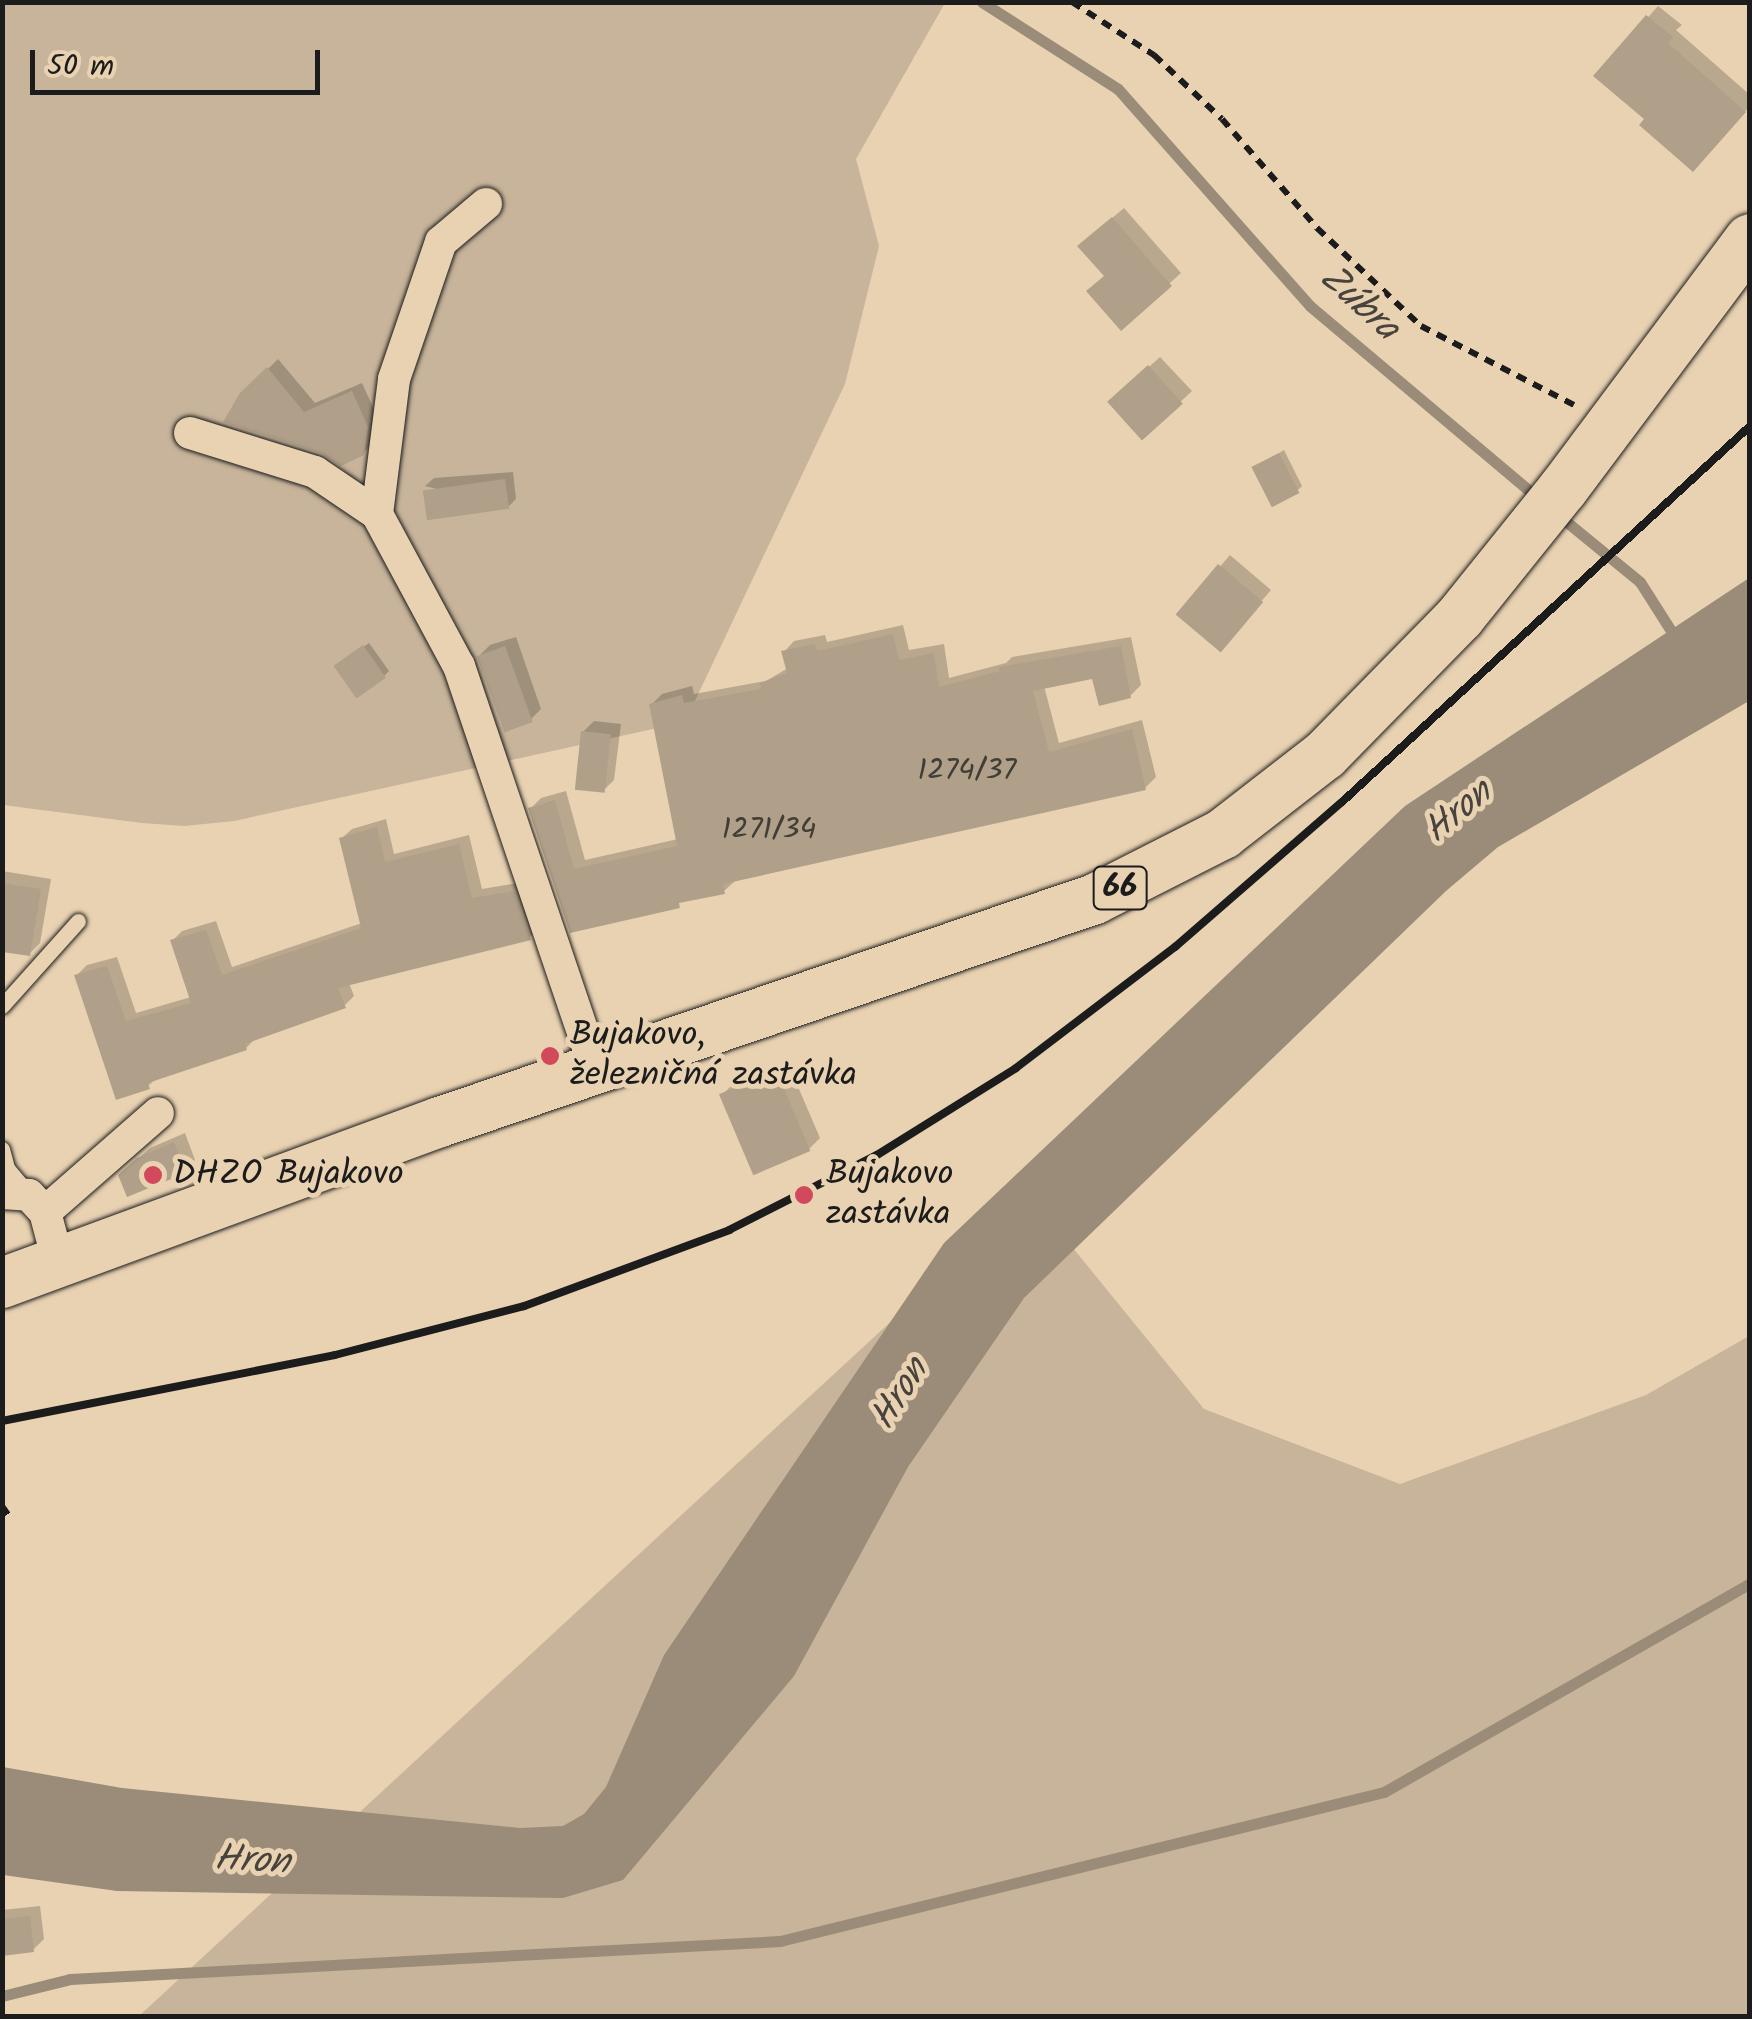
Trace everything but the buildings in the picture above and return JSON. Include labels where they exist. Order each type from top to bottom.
[{"type":"main road","name":"66","points":[[2,1283],[595,1068],[1095,899],[1223,834],[1324,755],[1460,616],[1548,508],[1750,239]]},
{"type":"street","points":[[377,514],[394,379],[429,276],[441,242],[486,204]]},
{"type":"street","points":[[190,433],[315,472],[377,514],[459,666],[595,1068]]},
{"type":"street","points":[[58,1262],[25,1200],[158,1112]]},
{"type":"lane","points":[[2,1006],[78,921]]},
{"type":"lane","points":[[2,1149],[25,1200]]},
{"type":"path","points":[[1072,2],[1154,55],[1222,119],[1317,228],[1421,326],[1611,424]]},
{"type":"path","points":[[2,1506],[9,1516]]},
{"type":"shaded area","points":[[3,3],[945,3],[856,159],[879,246],[845,384],[685,722],[234,821],[184,826],[3,805]]},
{"type":"shaded area","points":[[1029,1194],[1204,1409],[1400,1484],[1646,1395],[1749,1336],[1749,2016],[139,2016]]},
{"type":"water","name":"Hron","points":[[1749,578],[1749,701],[1498,847],[1446,891],[1024,1298],[908,1467],[794,1676],[623,1880],[563,1898],[117,1891],[3,1875],[3,1767],[122,1788],[520,1828],[563,1826],[584,1814],[606,1787],[664,1655],[944,1243],[1405,806]]},
{"type":"waterway","name":"Zúbra","points":[[982,2],[1118,89],[1310,306],[1539,499]]},
{"type":"waterway","name":"Zúbra","points":[[1557,514],[1640,582],[1677,640]]},
{"type":"waterway","points":[[2,1996],[70,1979],[780,1941],[1384,1792],[1750,1583]]},
{"type":"railway","points":[[2,1421],[335,1355],[524,1306],[729,1230],[877,1155],[1016,1068],[1175,947],[1342,802],[1750,426]]},
{"type":"place","name":"Bujakovo, železničná zastávka","points":[[550,1056]]},
{"type":"place","name":"DHZO Bujakovo","points":[[153,1175]]},
{"type":"place","name":"Bujakovo zastávka","points":[[804,1195]]}]
